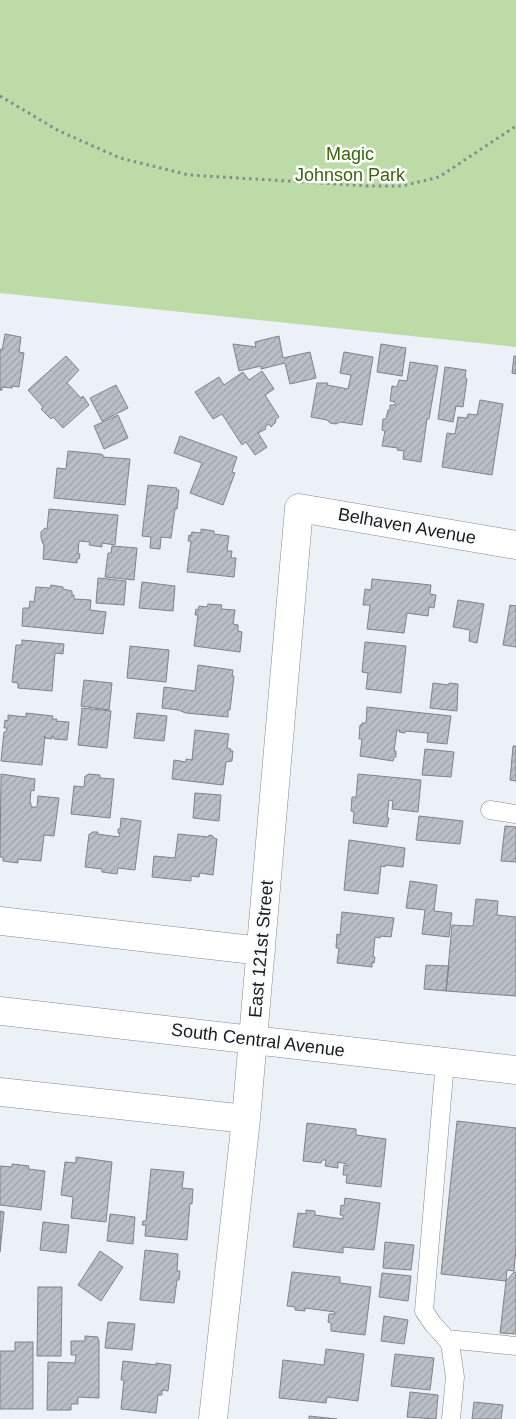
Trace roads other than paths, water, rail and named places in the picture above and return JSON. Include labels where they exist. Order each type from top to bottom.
[{"type":"street","name":"Belhaven Avenue","points":[[299,508],[516,545]]},
{"type":"street","name":"East 121st Street","points":[[213,1419],[246,1119],[299,508]]},
{"type":"street","points":[[0,922],[261,951]]},
{"type":"street","name":"South Central Avenue","points":[[0,1011],[516,1070]]},
{"type":"street","points":[[0,1092],[246,1119]]},
{"type":"lane","points":[[490,810],[516,814]]},
{"type":"lane","points":[[445,1062],[424,1310],[450,1343],[454,1377],[451,1419]]},
{"type":"lane","points":[[447,1339],[516,1346]]},
{"type":"park label","name":"Magic Johnson Park","points":[[350,164]]}]
